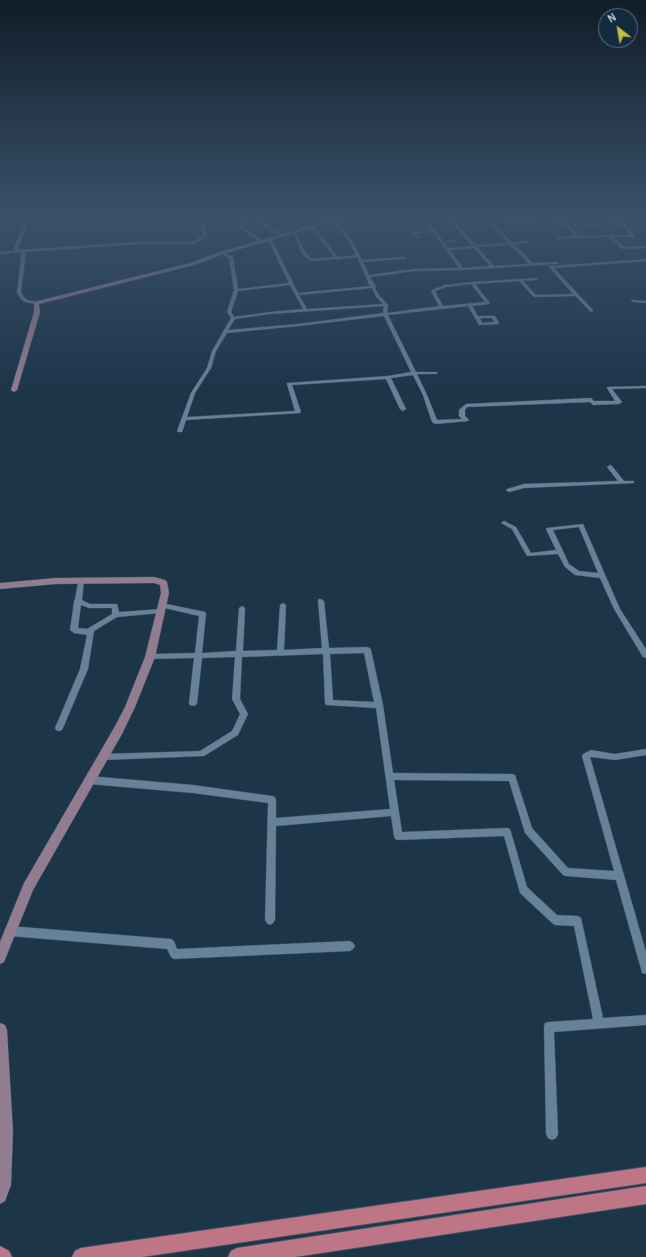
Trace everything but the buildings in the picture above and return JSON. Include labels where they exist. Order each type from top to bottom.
[{"type":"main road","points":[[81,1257],[646,1175]]},
{"type":"main road","points":[[237,1257],[646,1195]]},
{"type":"street","points":[[21,276],[19,292],[21,297],[26,301],[36,303],[145,276]]},
{"type":"street","points":[[233,318],[229,312],[236,290],[234,276]]},
{"type":"street","points":[[287,276],[306,311]]},
{"type":"street","points":[[369,276],[377,296],[386,305]]},
{"type":"street","points":[[559,276],[590,310]]},
{"type":"street","points":[[442,307],[433,291],[445,286],[536,279]]},
{"type":"street","points":[[521,281],[535,296],[577,295]]},
{"type":"street","points":[[224,332],[488,303],[472,283]]},
{"type":"street","points":[[236,290],[291,284]]},
{"type":"street","points":[[296,294],[374,287]]},
{"type":"street","points":[[633,301],[646,302]]},
{"type":"street","points":[[14,390],[37,312],[36,303]]},
{"type":"street","points":[[233,318],[386,305]]},
{"type":"street","points":[[386,305],[385,314],[414,373],[435,422],[466,420],[462,416],[462,410],[466,406],[591,400],[593,403],[619,402],[608,388],[646,387]]},
{"type":"street","points":[[470,305],[478,317]]},
{"type":"street","points":[[293,312],[298,325]]},
{"type":"street","points":[[180,431],[193,393],[209,368],[214,351],[233,318]]},
{"type":"street","points":[[184,419],[298,412],[289,384],[388,377],[414,373],[436,373]]},
{"type":"street","points":[[388,377],[403,409]]},
{"type":"street","points":[[610,467],[622,482]]},
{"type":"street","points":[[509,490],[524,486],[632,482]]},
{"type":"street","points":[[504,523],[514,528],[529,554],[560,552]]},
{"type":"street","points":[[603,576],[577,573],[567,565],[549,529],[581,525],[603,576],[617,609],[646,655]]},
{"type":"street","points":[[0,586],[81,580],[154,580],[164,584],[165,593],[150,657],[130,707],[28,887],[0,958]]},
{"type":"street","points":[[59,728],[84,669],[91,632],[74,630],[81,580]]},
{"type":"street","points":[[77,601],[89,606],[115,606],[116,615]]},
{"type":"street","points":[[321,601],[329,703],[379,705]]},
{"type":"street","points":[[280,653],[283,605]]},
{"type":"street","points":[[87,632],[116,615],[162,608],[203,614],[193,702]]},
{"type":"street","points":[[103,757],[200,754],[234,733],[244,714],[236,699],[242,608]]},
{"type":"street","points":[[150,657],[367,650],[379,705],[398,836],[507,832],[523,890],[555,920],[578,921],[599,1023]]},
{"type":"street","points":[[646,752],[615,757],[591,754],[586,756],[646,969]]},
{"type":"street","points":[[390,776],[512,778],[528,830],[566,872],[620,876]]},
{"type":"street","points":[[89,780],[193,789],[272,800],[270,920]]},
{"type":"street","points":[[272,822],[395,812]]},
{"type":"street","points":[[9,932],[171,944],[174,954],[350,946]]},
{"type":"street","points":[[552,1134],[549,1027],[646,1020]]},
{"type":"street","points":[[0,1030],[6,1132],[3,1185],[0,1196]]}]
